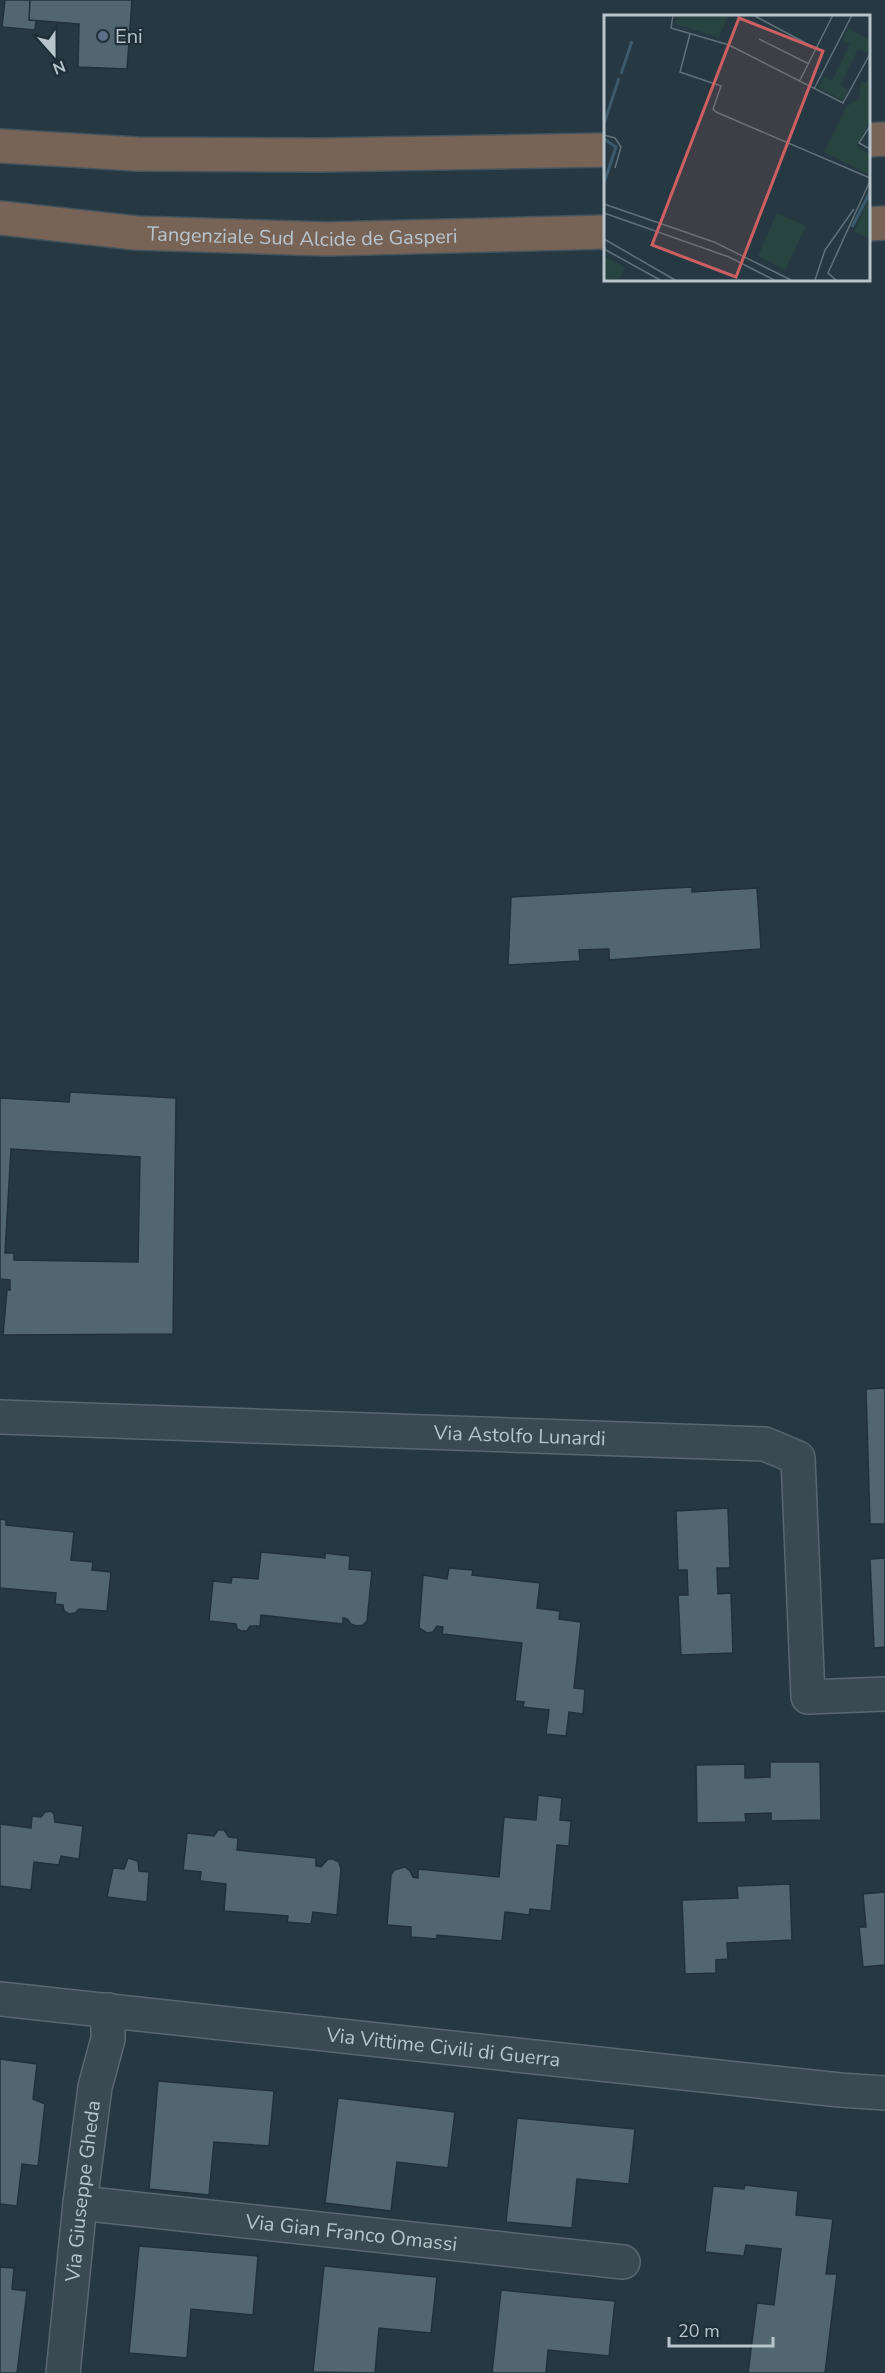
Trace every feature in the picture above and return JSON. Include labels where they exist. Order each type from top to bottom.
[{"type":"highway","points":[[870,140],[885,139]]},
{"type":"highway","points":[[0,146],[137,154],[275,155],[604,150]]},
{"type":"highway","name":"Tangenziale Sud Alcide de Gasperi","points":[[0,218],[136,233],[327,239],[604,232]]},
{"type":"highway","points":[[870,224],[885,223]]},
{"type":"street","name":"Via Astolfo Lunardi","points":[[0,1417],[765,1444],[798,1458],[808,1697],[885,1694]]},
{"type":"street","name":"Via Vittime Civili di Guerra","points":[[0,1999],[840,2091],[885,2093]]},
{"type":"street","name":"Via Giuseppe Gheda","points":[[64,2373],[80,2203],[95,2087],[108,2039],[108,2010]]},
{"type":"street","name":"Via Gian Franco Omassi","points":[[80,2203],[623,2262]]},
{"type":"building","points":[[5,0],[38,0],[35,30],[2,27]]},
{"type":"building","points":[[30,0],[132,0],[127,69],[78,67],[79,24],[29,20]]},
{"type":"building","points":[[692,887],[692,892],[757,888],[761,949],[609,960],[609,949],[579,950],[580,961],[508,965],[511,897]]},
{"type":"building","points":[[70,1092],[176,1098],[173,1334],[3,1335],[10,1280],[0,1279],[0,1098],[69,1102]],"holes":[[[11,1149],[140,1157],[138,1262],[14,1260],[14,1253],[5,1253]]]},
{"type":"building","points":[[885,1388],[885,1524],[870,1524],[866,1389]]},
{"type":"building","points":[[728,1508],[730,1568],[717,1568],[718,1594],[731,1593],[733,1653],[681,1655],[678,1595],[688,1595],[687,1570],[678,1570],[676,1511]]},
{"type":"building","points":[[0,1519],[6,1520],[6,1525],[74,1532],[71,1560],[93,1562],[92,1570],[111,1572],[107,1611],[79,1609],[69,1614],[64,1611],[63,1605],[55,1604],[56,1593],[0,1588]]},
{"type":"building","points":[[261,1552],[325,1558],[325,1553],[350,1556],[349,1569],[372,1571],[367,1621],[363,1625],[356,1626],[343,1618],[343,1624],[261,1615],[260,1626],[250,1626],[247,1631],[242,1631],[237,1629],[236,1624],[209,1621],[213,1581],[231,1583],[232,1577],[258,1579]]},
{"type":"building","points":[[885,1558],[885,1647],[874,1648],[870,1559]]},
{"type":"building","points":[[449,1568],[473,1570],[472,1575],[540,1583],[537,1608],[560,1611],[559,1619],[581,1622],[574,1688],[585,1689],[583,1714],[569,1712],[566,1736],[546,1734],[549,1710],[523,1707],[524,1702],[515,1701],[522,1643],[442,1634],[443,1627],[437,1626],[433,1632],[427,1633],[419,1628],[423,1575],[447,1579]]},
{"type":"building","points":[[770,1762],[820,1762],[821,1820],[771,1821],[771,1813],[745,1814],[746,1822],[697,1823],[696,1765],[745,1764],[745,1778],[770,1777]]},
{"type":"building","points":[[538,1795],[562,1798],[560,1820],[571,1821],[569,1846],[557,1845],[551,1911],[530,1909],[529,1915],[505,1912],[502,1941],[437,1935],[437,1939],[411,1937],[411,1927],[387,1925],[391,1875],[394,1870],[405,1867],[413,1877],[418,1878],[418,1869],[499,1877],[504,1817],[536,1820]]},
{"type":"building","points":[[51,1811],[55,1822],[83,1826],[79,1859],[61,1856],[59,1865],[34,1862],[31,1890],[0,1886],[0,1824],[31,1828],[32,1816],[41,1817],[45,1812]]},
{"type":"building","points":[[218,1830],[224,1830],[229,1837],[238,1838],[237,1850],[316,1858],[316,1866],[321,1867],[328,1859],[339,1862],[341,1869],[337,1915],[313,1912],[311,1924],[287,1922],[288,1916],[224,1911],[226,1884],[200,1881],[201,1872],[183,1870],[187,1833],[214,1836]]},
{"type":"building","points":[[128,1858],[138,1861],[139,1871],[149,1872],[147,1902],[107,1897],[113,1868],[124,1869]]},
{"type":"building","points":[[790,1884],[792,1940],[727,1943],[728,1959],[716,1960],[716,1973],[685,1974],[682,1900],[738,1898],[737,1886]]},
{"type":"building","points":[[885,1892],[885,1965],[863,1967],[859,1927],[866,1927],[863,1894]]},
{"type":"building","points":[[0,2059],[37,2064],[33,2099],[45,2104],[38,2166],[22,2164],[17,2206],[0,2204]]},
{"type":"building","points":[[158,2081],[274,2091],[269,2146],[214,2142],[209,2195],[149,2189]]},
{"type":"building","points":[[338,2098],[455,2112],[448,2168],[397,2162],[391,2211],[325,2203]]},
{"type":"building","points":[[517,2118],[635,2129],[629,2184],[577,2179],[572,2228],[506,2222]]},
{"type":"building","points":[[745,2185],[798,2191],[796,2215],[833,2219],[826,2274],[837,2274],[825,2373],[748,2373],[757,2303],[774,2305],[781,2249],[746,2245],[744,2256],[705,2252],[713,2186],[744,2189]]},
{"type":"building","points":[[139,2246],[258,2256],[253,2315],[191,2309],[187,2358],[129,2353]]},
{"type":"building","points":[[324,2266],[437,2277],[431,2333],[379,2328],[375,2373],[313,2372]]},
{"type":"building","points":[[0,2267],[14,2268],[12,2289],[27,2291],[17,2373],[0,2373]]},
{"type":"building","points":[[501,2290],[615,2301],[609,2356],[548,2350],[546,2373],[492,2373]]},
{"type":"place","name":"Eni","points":[[103,36]]}]
